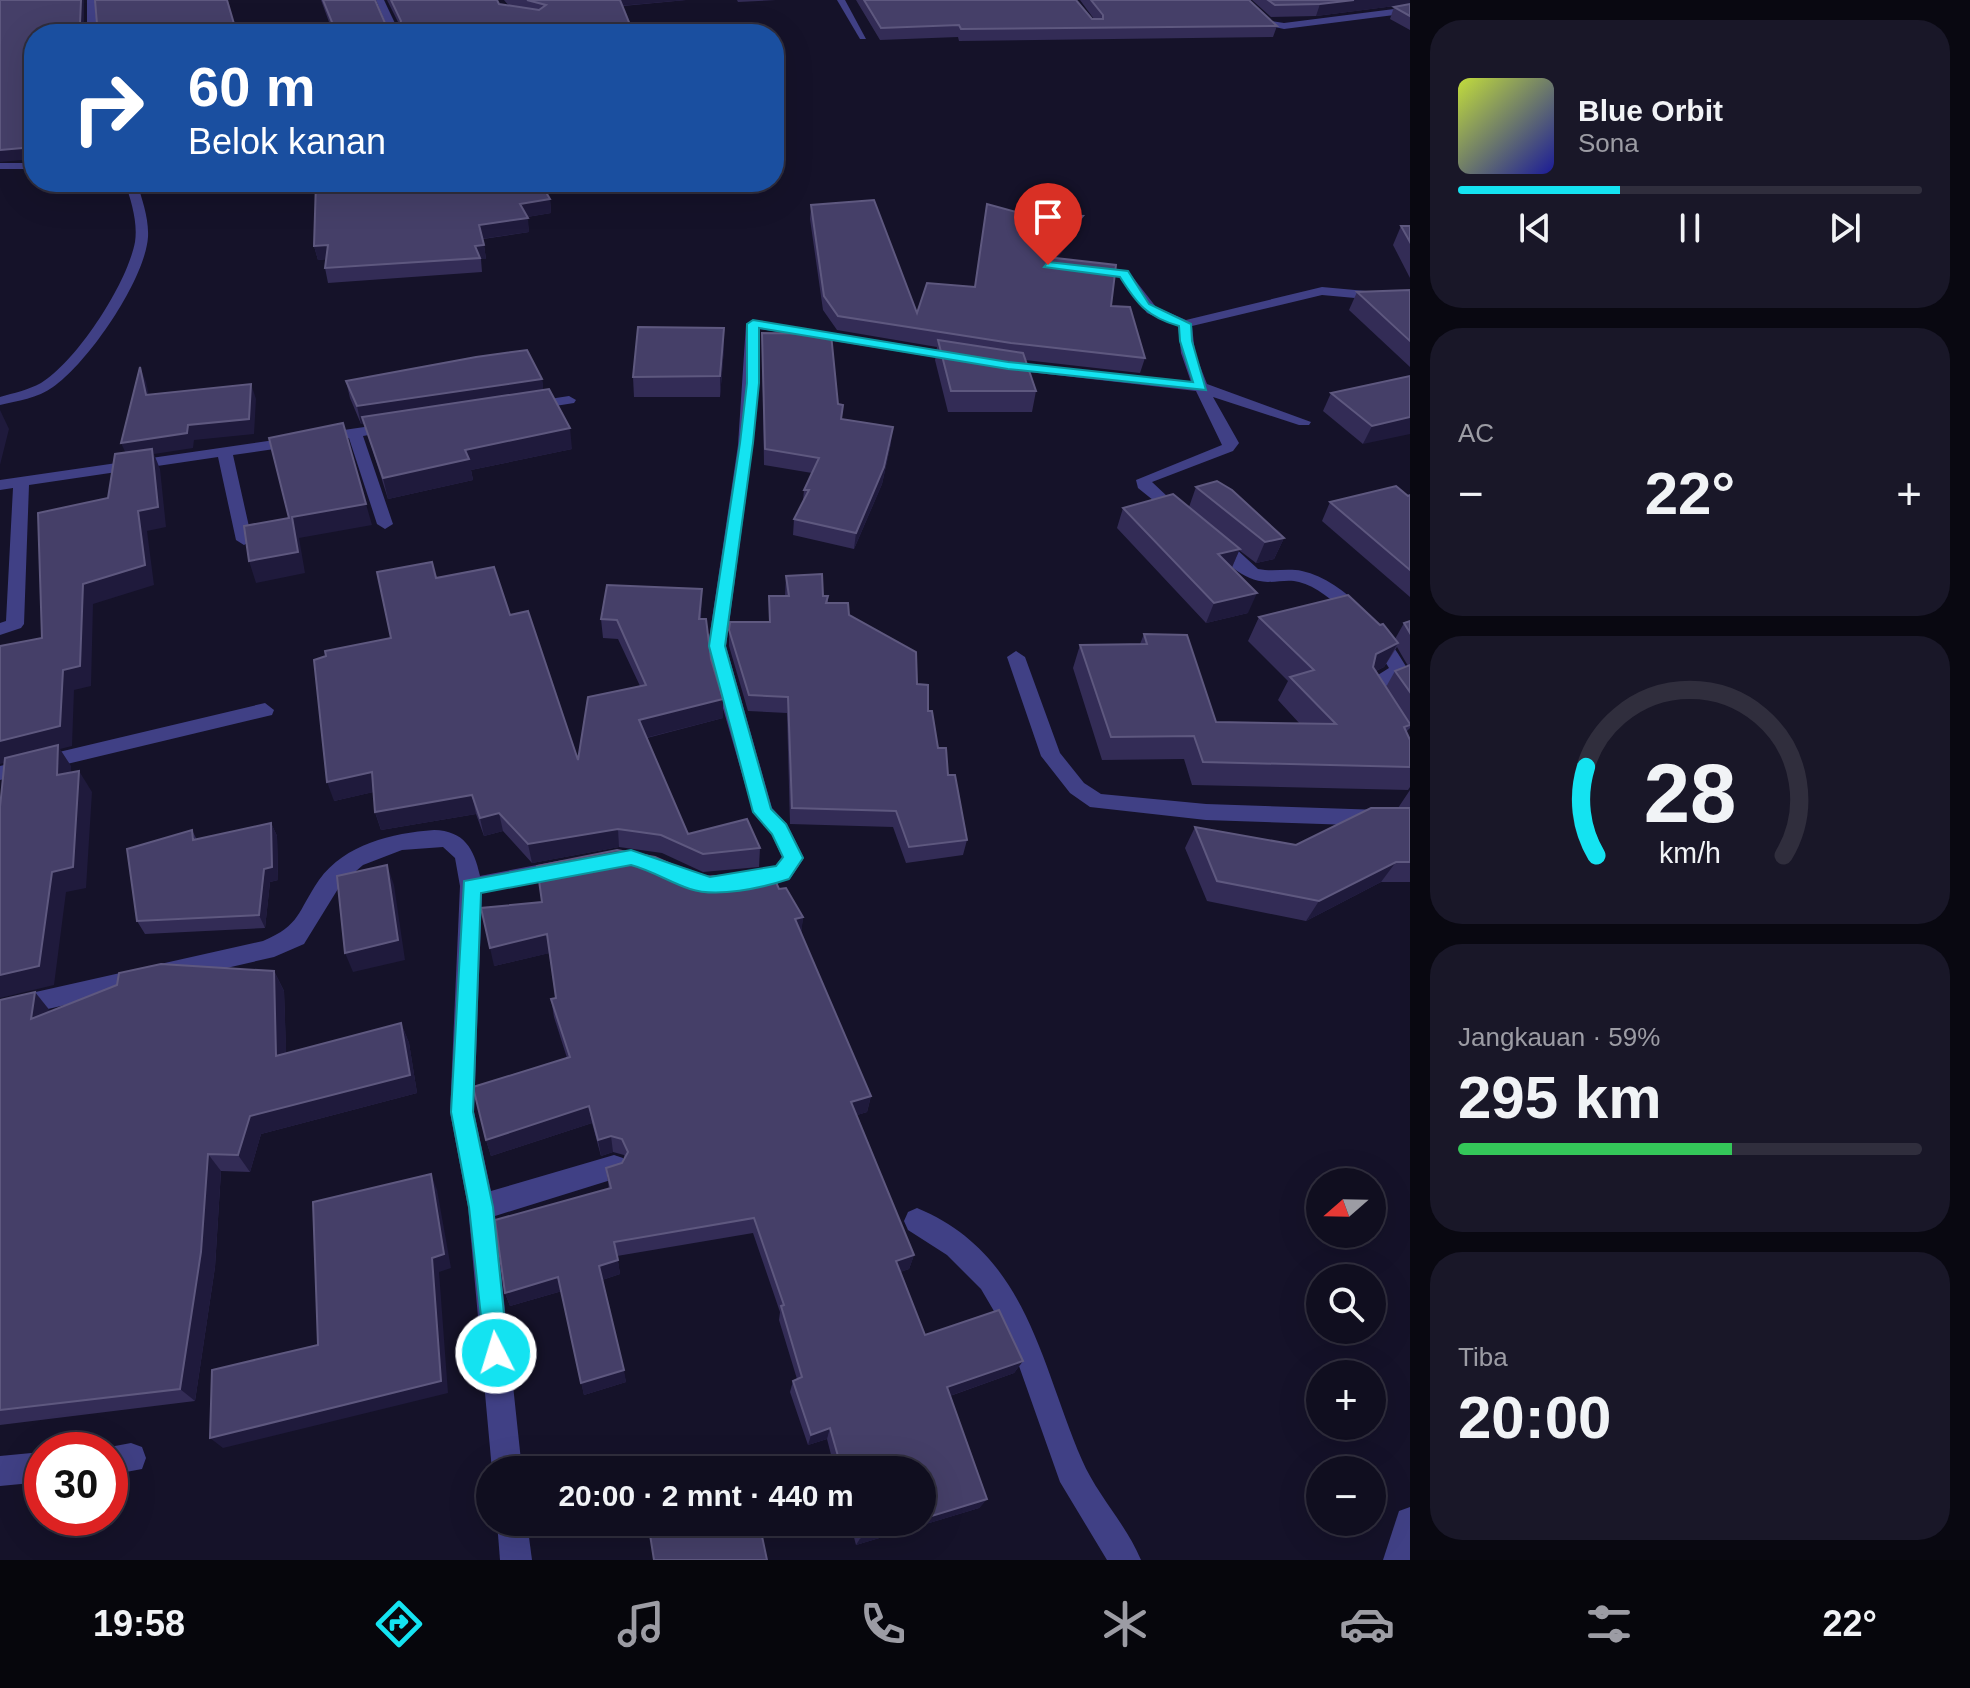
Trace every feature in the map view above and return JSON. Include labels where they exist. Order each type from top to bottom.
[{"type":"street","points":[[91,0],[92,24]]},
{"type":"street","points":[[380,0],[391,24]]},
{"type":"street","points":[[841,0],[863,37]]},
{"type":"street","points":[[1242,0],[1268,23],[1284,26],[1379,8],[1410,10]]},
{"type":"street","points":[[0,166],[24,166]]},
{"type":"street","points":[[0,401],[47,384],[76,359],[115,299],[141,244],[142,216],[134,192]]},
{"type":"street","points":[[1076,267],[1124,274],[1145,306],[1160,317],[1185,324],[1310,292],[1337,291],[1410,299]]},
{"type":"street","points":[[723,883],[782,873],[793,858],[780,830],[763,812],[717,646],[753,383],[753,324],[986,362],[1201,387],[1258,409],[1304,422]]},
{"type":"street","points":[[1185,324],[1186,341],[1201,387],[1231,446],[1148,476],[1144,485],[1163,504],[1213,538],[1254,574],[1303,577],[1324,586],[1336,596],[1377,639],[1398,668],[1396,673],[1371,685],[1387,713]]},
{"type":"street","points":[[508,409],[569,400]]},
{"type":"street","points":[[0,485],[416,424]]},
{"type":"street","points":[[355,433],[385,524]]},
{"type":"street","points":[[224,451],[244,540]]},
{"type":"street","points":[[0,629],[15,624],[21,481]]},
{"type":"street","points":[[1016,657],[1051,756],[1077,788],[1097,801],[1206,812],[1410,819]]},
{"type":"street","points":[[0,773],[265,710]]},
{"type":"street","points":[[0,1010],[266,950],[287,942],[296,937],[334,876],[347,863],[371,852],[416,841],[448,839],[465,854],[471,886],[462,1112],[481,1207],[506,1456]]},
{"type":"street","points":[[471,886],[581,866]]},
{"type":"street","points":[[481,1207],[614,1167]]},
{"type":"street","points":[[917,1221],[956,1246],[997,1290],[1019,1328],[1051,1424],[1071,1471],[1125,1560]]},
{"type":"street","points":[[0,1471],[24,1469]]},
{"type":"street","points":[[1399,1560],[1410,1522]]},
{"type":"street","points":[[513,1536],[516,1560]]},
{"type":"building","points":[[0,0],[81,0],[80,24],[24,24],[24,148],[0,150]]},
{"type":"building","points":[[95,0],[227,0],[234,24],[97,24]]},
{"type":"building","points":[[323,0],[375,0],[385,23],[400,24],[333,24]]},
{"type":"building","points":[[391,0],[497,0],[499,4],[539,10],[546,5],[527,0],[620,0],[630,24],[400,24]]},
{"type":"building","points":[[864,0],[1076,0],[1092,19],[1103,19],[1091,0],[1249,0],[1277,26],[961,29],[959,25],[881,28]]},
{"type":"building","points":[[1268,0],[1354,0],[1275,5]]},
{"type":"building","points":[[1410,4],[1410,16],[1394,7]]},
{"type":"building","points":[[316,192],[546,192],[550,199],[520,204],[528,218],[479,225],[484,245],[475,246],[480,258],[325,268],[328,245],[314,246]]},
{"type":"building","points":[[874,200],[917,313],[927,283],[975,287],[987,204],[1020,213],[1083,216],[1059,245],[1049,244],[1043,252],[1047,257],[1116,265],[1111,306],[1130,307],[1145,358],[1011,343],[838,316],[824,296],[811,205]]},
{"type":"building","points":[[1401,226],[1410,226],[1410,242]]},
{"type":"building","points":[[1410,290],[1410,341],[1357,292]]},
{"type":"building","points":[[638,327],[724,328],[720,376],[633,377]]},
{"type":"building","points":[[762,333],[831,334],[838,404],[843,405],[841,419],[893,427],[884,467],[856,533],[794,519],[809,490],[804,490],[819,458],[765,449]]},
{"type":"building","points":[[938,340],[1023,353],[1036,391],[951,391]]},
{"type":"building","points":[[527,350],[542,379],[357,406],[346,381],[476,357]]},
{"type":"building","points":[[140,367],[146,395],[251,384],[249,419],[188,425],[187,433],[121,443]]},
{"type":"building","points":[[1410,376],[1410,417],[1372,426],[1331,393]]},
{"type":"building","points":[[549,389],[570,428],[465,450],[469,459],[383,478],[362,417]]},
{"type":"building","points":[[343,423],[366,504],[292,517],[298,552],[249,561],[244,526],[289,518],[269,438]]},
{"type":"building","points":[[152,449],[158,507],[138,511],[145,565],[83,584],[80,666],[63,670],[60,726],[0,741],[0,646],[42,638],[38,513],[108,498],[115,454]]},
{"type":"building","points":[[1217,481],[1232,490],[1284,538],[1265,542],[1196,487]]},
{"type":"building","points":[[1396,486],[1410,495],[1410,570],[1330,502]]},
{"type":"building","points":[[1173,494],[1240,549],[1218,554],[1257,593],[1214,603],[1123,508]]},
{"type":"building","points":[[432,562],[436,578],[494,567],[510,615],[528,611],[578,760],[588,697],[646,685],[617,620],[601,619],[607,585],[702,589],[699,619],[706,619],[711,659],[723,699],[639,720],[688,834],[747,819],[760,848],[703,854],[661,835],[618,829],[528,844],[499,813],[480,818],[472,795],[375,812],[372,772],[327,782],[314,660],[326,656],[325,651],[391,638],[377,572]]},
{"type":"building","points":[[822,574],[823,596],[828,596],[826,603],[848,603],[849,615],[916,652],[917,684],[928,685],[928,711],[932,711],[938,748],[946,748],[948,775],[955,775],[967,840],[909,847],[896,811],[792,808],[788,697],[749,695],[729,630],[730,622],[770,622],[769,596],[789,596],[786,576]]},
{"type":"building","points":[[1348,595],[1380,625],[1383,624],[1398,643],[1376,654],[1373,667],[1410,724],[1404,727],[1410,740],[1410,767],[1203,762],[1194,736],[1111,737],[1080,645],[1147,644],[1144,634],[1187,635],[1216,722],[1336,724],[1290,677],[1314,670],[1259,617]]},
{"type":"building","points":[[1410,665],[1410,692],[1395,671]]},
{"type":"building","points":[[58,745],[57,775],[79,771],[73,867],[52,872],[39,966],[0,975],[0,807],[5,758]]},
{"type":"building","points":[[1371,808],[1410,808],[1410,862],[1396,862],[1319,901],[1217,881],[1195,827],[1296,845]]},
{"type":"building","points":[[271,823],[272,867],[264,869],[259,915],[137,921],[127,849],[192,830],[193,840]]},
{"type":"building","points":[[617,850],[655,857],[700,877],[750,874],[770,869],[779,889],[786,888],[803,917],[795,919],[871,1096],[851,1102],[914,1255],[896,1261],[925,1335],[999,1310],[1023,1361],[947,1387],[987,1499],[936,1515],[936,1456],[838,1456],[830,1428],[811,1435],[793,1381],[802,1377],[781,1306],[784,1305],[754,1218],[614,1242],[618,1260],[599,1266],[624,1370],[581,1383],[558,1277],[505,1293],[495,1220],[611,1188],[606,1168],[622,1163],[628,1152],[622,1139],[611,1136],[598,1140],[589,1106],[486,1140],[473,1087],[570,1057],[551,999],[556,998],[547,934],[490,948],[481,908],[542,902],[537,866]]},
{"type":"building","points":[[387,865],[398,940],[345,953],[337,876]]},
{"type":"building","points":[[161,964],[274,971],[276,1056],[401,1023],[410,1075],[250,1116],[238,1155],[208,1154],[201,1252],[180,1389],[0,1410],[0,1000],[35,992],[31,1019],[117,985],[119,973]]},
{"type":"building","points":[[431,1174],[444,1254],[432,1258],[441,1381],[210,1438],[212,1370],[318,1345],[313,1202]]},
{"type":"building","points":[[650,1536],[762,1536],[767,1560],[654,1560]]},
{"type":"route","points":[[496,1353],[481,1207],[462,1112],[471,886],[619,858],[661,865],[693,882],[710,885],[749,881],[782,873],[793,858],[780,830],[763,812],[723,677],[717,646],[753,383],[753,324],[837,340],[1008,365],[1201,387],[1186,341],[1185,324],[1152,312],[1128,277],[1116,270],[1048,265]]}]
